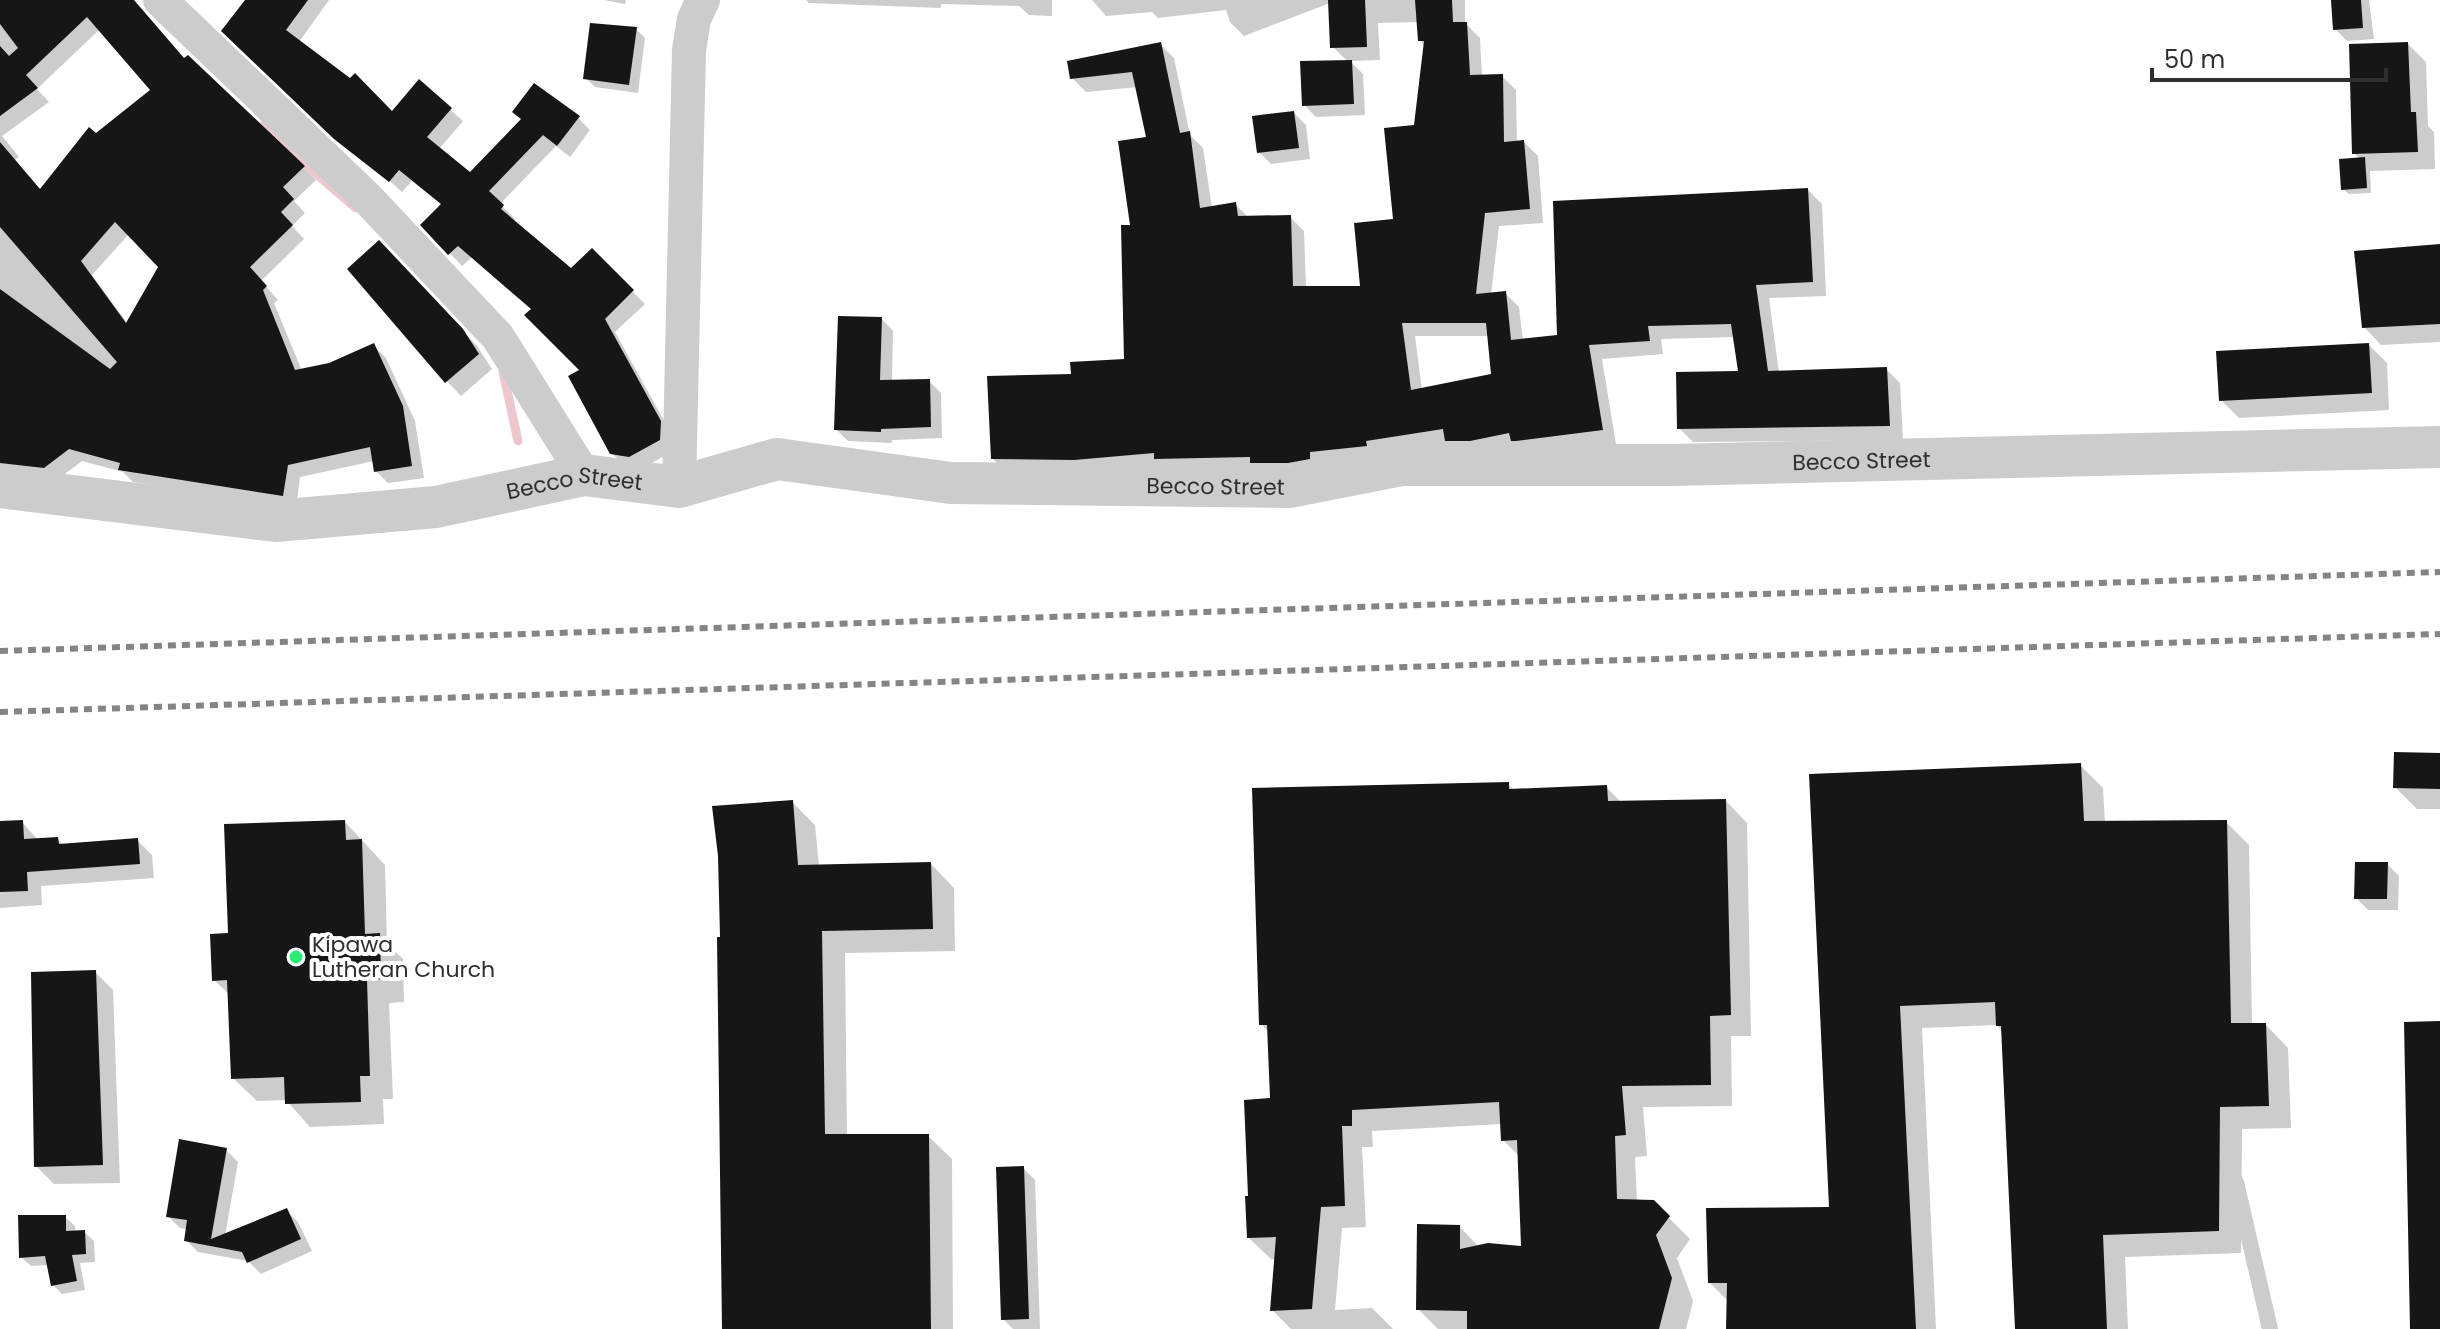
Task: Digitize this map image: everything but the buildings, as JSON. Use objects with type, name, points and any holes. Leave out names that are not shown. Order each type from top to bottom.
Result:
[{"type":"street","points":[[160,0],[366,197],[498,337],[584,475]]},
{"type":"street","points":[[679,487],[689,50],[694,19],[703,0]]},
{"type":"street","name":"Becco Street","points":[[0,487],[275,521],[436,507],[584,475],[679,487],[777,459],[951,483],[1290,487],[1402,465],[1673,465],[2440,447]]},
{"type":"lane","points":[[2236,1182],[2270,1329]]},
{"type":"waterway","points":[[265,122],[291,152],[356,208]]},
{"type":"waterway","points":[[503,372],[518,441]]},
{"type":"railway","points":[[0,651],[2440,572]]},
{"type":"railway","points":[[0,712],[2440,634]]},
{"type":"place","name":"Kipawa Lutheran Church","points":[[296,957]]}]
